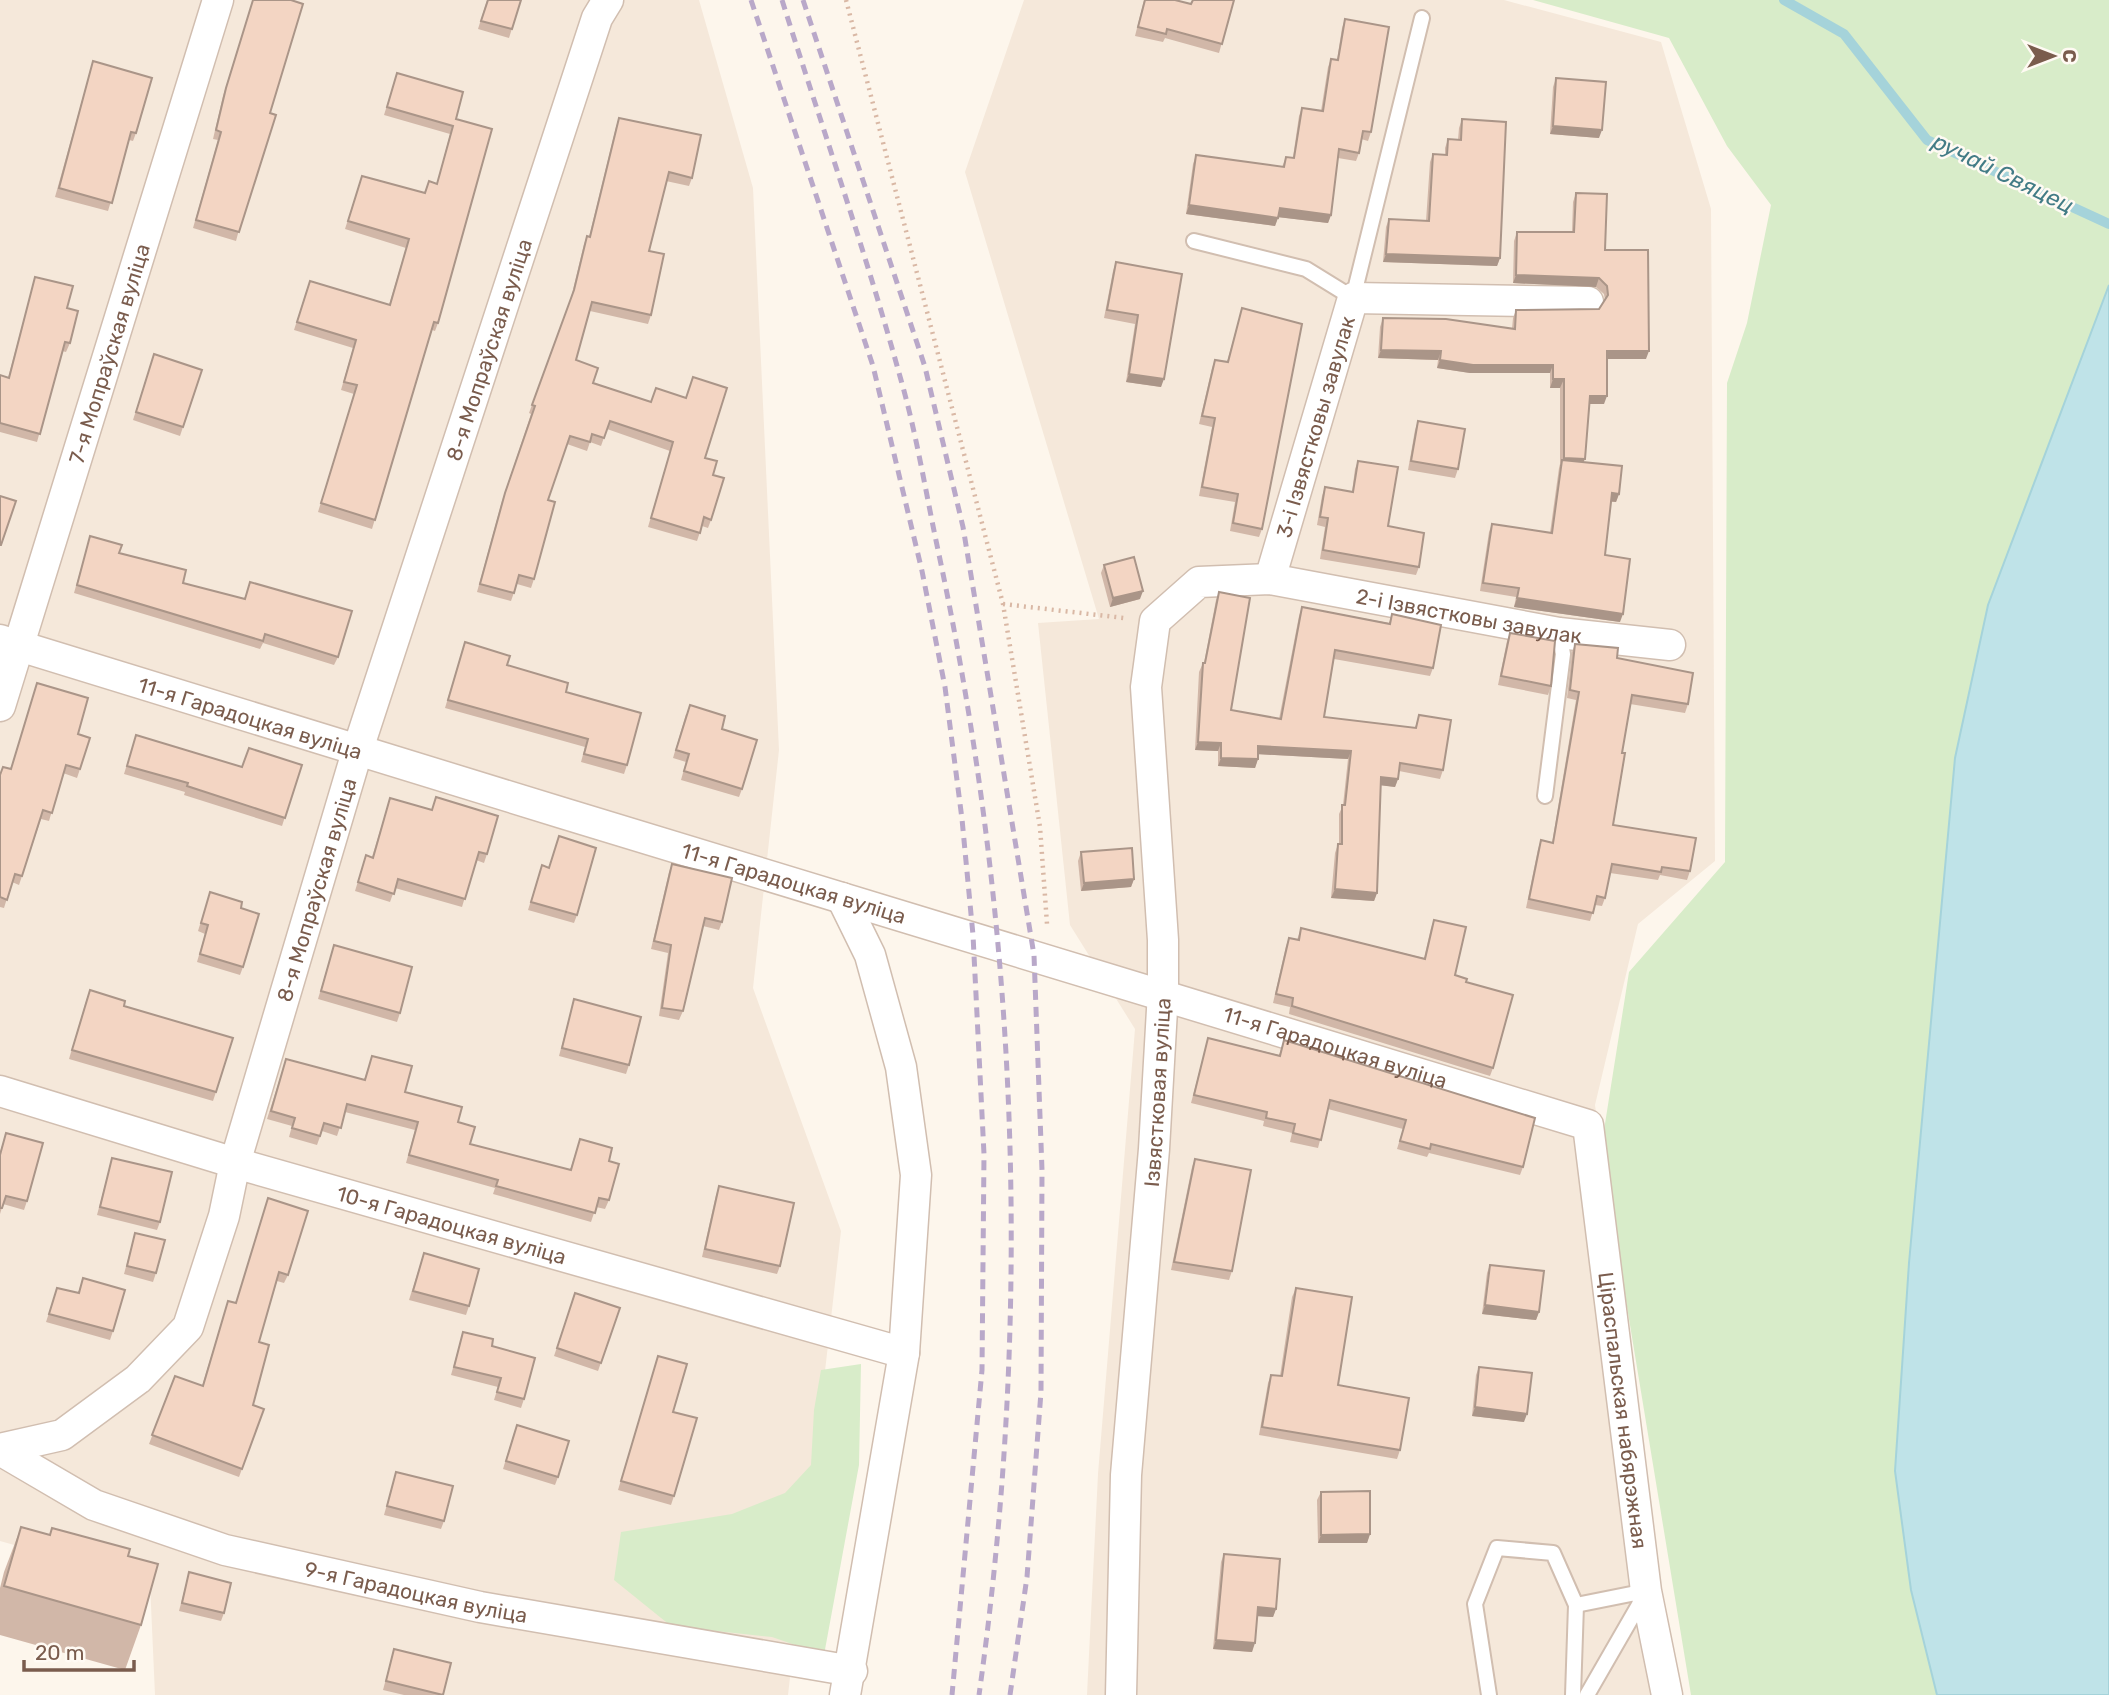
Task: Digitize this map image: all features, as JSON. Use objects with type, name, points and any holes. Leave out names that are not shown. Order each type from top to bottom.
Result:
[{"type":"street","name":"7-я Мопраўская вуліца","points":[[0,706],[9,643],[218,0]]},
{"type":"street","name":"8-я Мопраўская вуліца","points":[[0,1450],[62,1435],[138,1379],[188,1326],[224,1216],[235,1163],[357,752],[597,18],[608,0]]},
{"type":"street","name":"3-і Ізвястковы завулак","points":[[1270,579],[1353,298],[1588,302]]},
{"type":"street","points":[[1156,621],[1199,582],[1270,579]]},
{"type":"street","name":"2-і Ізвястковы завулак","points":[[1270,579],[1559,633],[1670,645]]},
{"type":"street","name":"Ізвястковая вуліца","points":[[1121,1695],[1126,1475],[1154,1149],[1163,992],[1163,940],[1146,687],[1156,621]]},
{"type":"street","name":"11-я Гарадоцкая вуліца","points":[[9,643],[357,752],[842,898],[1000,942],[1050,960],[1163,992],[1588,1125]]},
{"type":"street","points":[[842,898],[870,955],[903,1081],[916,1175],[904,1353],[848,1683]]},
{"type":"street","name":"10-я Гарадоцкая вуліца","points":[[0,1091],[235,1163],[904,1353]]},
{"type":"street","name":"Ціраспальская набярэжная","points":[[1588,1125],[1646,1591],[1667,1695]]},
{"type":"street","name":"9-я Гарадоцкая вуліца","points":[[0,1450],[94,1504],[225,1550],[480,1607],[848,1683]]},
{"type":"lane","points":[[1194,241],[1307,269],[1353,298],[1422,18]]},
{"type":"lane","points":[[1545,796],[1563,654],[1559,633]]},
{"type":"lane","points":[[1489,1695],[1475,1604],[1497,1548],[1553,1553],[1576,1605],[1573,1695]]},
{"type":"lane","points":[[1576,1605],[1646,1591]]},
{"type":"lane","points":[[1587,1695],[1646,1591]]},
{"type":"path","points":[[846,0],[1003,604],[1040,827],[1050,960]]},
{"type":"path","points":[[1003,604],[1156,621]]},
{"type":"shaded area","points":[[0,0],[699,0],[753,188],[779,750],[753,988],[841,1231],[788,1695],[155,1695],[150,1583],[0,1541]]},
{"type":"shaded area","points":[[1024,0],[1504,0],[1661,42],[1711,209],[1715,861],[1638,924],[1595,1105],[1665,1614],[1683,1695],[1087,1695],[1098,1474],[1135,1029],[1070,925],[1038,623],[1099,619],[965,172]]},
{"type":"green space","points":[[1533,0],[2109,0],[2109,285],[2039,471],[1923,1112],[1909,1263],[1911,1590],[1937,1695],[1691,1695],[1601,1149],[1629,972],[1725,862],[1727,383],[1747,323],[1771,205],[1727,146],[1669,38]]},
{"type":"green space","points":[[861,1364],[859,1465],[824,1655],[772,1637],[671,1626],[614,1580],[621,1532],[732,1514],[785,1493],[811,1465],[814,1410],[821,1370]]},
{"type":"water","points":[[2109,285],[2109,1695],[1937,1695],[1911,1590],[1895,1471],[1909,1263],[1955,758],[1988,605]]},
{"type":"building","points":[[253,0],[291,0],[303,4],[270,113],[276,115],[239,232],[196,220],[221,132],[216,130],[226,88]]},
{"type":"building","points":[[488,0],[521,0],[512,29],[481,21]]},
{"type":"building","points":[[1145,0],[1175,0],[1191,4],[1193,0],[1234,0],[1222,44],[1167,29],[1166,34],[1138,27]]},
{"type":"building","points":[[1345,19],[1389,27],[1371,132],[1363,131],[1359,153],[1339,149],[1331,215],[1280,208],[1278,218],[1189,205],[1196,155],[1284,167],[1286,157],[1294,158],[1302,108],[1323,111],[1331,59],[1338,60]]},
{"type":"building","points":[[93,61],[152,78],[136,133],[131,132],[112,203],[59,188]]},
{"type":"building","points":[[397,73],[463,92],[456,119],[492,129],[438,323],[434,322],[375,520],[321,503],[357,385],[344,382],[356,340],[297,322],[310,281],[390,305],[409,239],[348,221],[362,176],[425,193],[429,181],[437,184],[453,126],[387,107]]},
{"type":"building","points":[[1556,78],[1606,82],[1602,130],[1553,126]]},
{"type":"building","points":[[619,118],[701,135],[692,178],[669,172],[649,251],[664,254],[651,315],[592,302],[576,360],[598,368],[593,383],[651,402],[656,388],[686,398],[693,377],[727,388],[705,458],[717,461],[713,475],[724,478],[711,520],[704,517],[700,533],[651,518],[673,442],[610,421],[604,438],[592,434],[590,442],[570,436],[548,500],[555,502],[534,579],[519,575],[514,593],[480,584],[505,493],[535,406],[532,405],[574,290],[587,236],[590,237]]},
{"type":"building","points":[[1462,119],[1506,122],[1500,258],[1386,254],[1389,219],[1429,221],[1433,154],[1447,155],[1448,139],[1461,140]]},
{"type":"building","points":[[1576,193],[1607,194],[1605,250],[1648,250],[1649,351],[1607,351],[1607,396],[1590,396],[1585,459],[1564,458],[1564,379],[1553,379],[1553,365],[1473,365],[1440,360],[1441,351],[1381,350],[1383,318],[1446,319],[1515,329],[1516,310],[1599,309],[1608,295],[1607,286],[1599,278],[1516,275],[1517,232],[1574,232]]},
{"type":"building","points":[[1116,262],[1182,274],[1164,379],[1129,374],[1138,315],[1107,310]]},
{"type":"building","points":[[35,277],[73,286],[67,308],[78,311],[70,343],[65,342],[40,434],[0,423],[0,375],[9,378]]},
{"type":"building","points":[[1242,308],[1302,324],[1262,529],[1233,523],[1238,494],[1202,487],[1215,418],[1202,416],[1215,360],[1228,362]]},
{"type":"building","points":[[154,354],[202,370],[183,427],[136,412]]},
{"type":"building","points":[[1418,421],[1465,429],[1458,469],[1411,461]]},
{"type":"building","points":[[1562,460],[1622,466],[1619,494],[1612,493],[1605,555],[1630,559],[1623,614],[1517,598],[1519,588],[1483,583],[1492,524],[1552,533]]},
{"type":"building","points":[[1358,461],[1398,467],[1388,526],[1424,533],[1419,567],[1323,550],[1328,518],[1320,517],[1325,487],[1353,492]]},
{"type":"building","points":[[0,496],[16,501],[1,545],[0,545]]},
{"type":"building","points":[[90,536],[122,545],[119,553],[186,570],[183,583],[245,599],[250,582],[352,611],[338,657],[265,634],[263,641],[77,585]]},
{"type":"building","points":[[1134,557],[1143,591],[1113,598],[1104,565]]},
{"type":"building","points":[[1219,592],[1250,598],[1231,710],[1281,719],[1302,607],[1390,624],[1392,614],[1441,625],[1433,668],[1335,650],[1324,717],[1416,728],[1419,715],[1451,720],[1443,770],[1400,763],[1398,779],[1381,777],[1377,893],[1335,889],[1338,844],[1342,844],[1342,805],[1345,805],[1351,751],[1258,746],[1258,759],[1221,758],[1221,743],[1198,742],[1203,663]]},
{"type":"building","points":[[1510,633],[1555,641],[1551,686],[1501,676]]},
{"type":"building","points":[[465,642],[510,656],[507,665],[568,683],[566,692],[641,713],[627,765],[584,754],[588,739],[448,700]]},
{"type":"building","points":[[1575,644],[1618,648],[1617,658],[1693,673],[1688,704],[1632,695],[1613,825],[1696,838],[1690,871],[1662,867],[1661,872],[1612,864],[1605,898],[1597,896],[1593,913],[1529,899],[1541,840],[1553,843],[1579,692],[1570,690]]},
{"type":"building","points":[[37,683],[88,698],[78,734],[90,738],[80,769],[66,765],[52,813],[43,810],[22,876],[15,874],[7,900],[0,897],[0,775],[3,767],[11,769]]},
{"type":"building","points":[[690,705],[725,716],[722,729],[757,740],[742,789],[684,771],[689,754],[676,750]]},
{"type":"building","points":[[136,735],[242,767],[249,748],[302,765],[285,818],[187,786],[188,783],[127,766]]},
{"type":"building","points":[[436,797],[498,816],[487,854],[479,852],[465,899],[398,879],[394,894],[358,882],[366,855],[373,858],[390,798],[432,810]]},
{"type":"building","points":[[559,836],[596,848],[577,915],[531,902],[542,865],[549,868]]},
{"type":"building","points":[[1132,848],[1134,879],[1084,883],[1081,852]]},
{"type":"building","points":[[672,864],[732,878],[722,922],[705,918],[683,1011],[662,1008],[671,945],[654,941]]},
{"type":"building","points":[[210,892],[242,902],[241,908],[259,914],[243,967],[200,954],[208,925],[201,923]]},
{"type":"building","points":[[1434,920],[1466,927],[1455,975],[1467,979],[1466,982],[1513,995],[1493,1068],[1292,1006],[1293,998],[1276,994],[1289,938],[1299,940],[1301,928],[1425,959]]},
{"type":"building","points":[[334,945],[412,967],[400,1013],[321,991]]},
{"type":"building","points":[[90,990],[125,1001],[124,1006],[233,1038],[216,1092],[72,1050]]},
{"type":"building","points":[[574,999],[641,1017],[629,1065],[562,1048]]},
{"type":"building","points":[[1208,1038],[1280,1056],[1284,1040],[1535,1118],[1523,1167],[1431,1144],[1430,1149],[1400,1141],[1406,1120],[1330,1100],[1321,1140],[1293,1133],[1295,1124],[1266,1118],[1267,1112],[1194,1095]]},
{"type":"building","points":[[372,1056],[412,1066],[405,1092],[462,1107],[458,1122],[475,1127],[470,1144],[571,1170],[580,1139],[612,1148],[609,1161],[619,1164],[609,1200],[599,1198],[595,1213],[496,1186],[498,1180],[409,1155],[418,1122],[347,1104],[341,1128],[324,1123],[320,1136],[292,1128],[295,1118],[271,1111],[286,1059],[365,1080]]},
{"type":"building","points":[[6,1133],[43,1143],[27,1201],[6,1196],[0,1208],[0,1155]]},
{"type":"building","points":[[112,1158],[172,1172],[160,1222],[100,1207]]},
{"type":"building","points":[[1195,1159],[1251,1170],[1232,1271],[1174,1262]]},
{"type":"building","points":[[719,1186],[794,1203],[780,1266],[705,1249]]},
{"type":"building","points":[[268,1198],[308,1211],[288,1275],[279,1272],[259,1342],[269,1345],[253,1405],[264,1409],[242,1469],[152,1435],[175,1376],[203,1386],[228,1301],[236,1303]]},
{"type":"building","points":[[135,1233],[165,1240],[156,1273],[127,1266]]},
{"type":"building","points":[[424,1253],[479,1269],[469,1306],[413,1291]]},
{"type":"building","points":[[1490,1265],[1544,1271],[1539,1312],[1485,1305]]},
{"type":"building","points":[[83,1278],[125,1290],[113,1331],[49,1314],[57,1288],[79,1293]]},
{"type":"building","points":[[1296,1288],[1352,1297],[1338,1385],[1409,1398],[1400,1450],[1262,1427],[1271,1375],[1282,1376]]},
{"type":"building","points":[[575,1293],[620,1308],[601,1363],[557,1348]]},
{"type":"building","points":[[463,1332],[493,1339],[492,1346],[535,1358],[524,1399],[497,1392],[501,1378],[454,1367]]},
{"type":"building","points":[[658,1356],[687,1364],[673,1412],[697,1418],[674,1496],[621,1481]]},
{"type":"building","points":[[1479,1367],[1532,1373],[1527,1414],[1475,1407]]},
{"type":"building","points":[[517,1425],[569,1441],[558,1477],[506,1461]]},
{"type":"building","points":[[396,1472],[453,1486],[444,1521],[387,1506]]},
{"type":"building","points":[[1370,1491],[1370,1534],[1321,1535],[1321,1492]]},
{"type":"building","points":[[21,1527],[50,1535],[52,1528],[130,1549],[128,1556],[158,1564],[141,1625],[4,1586]]},
{"type":"building","points":[[1224,1554],[1280,1559],[1276,1609],[1258,1607],[1255,1643],[1216,1640]]},
{"type":"building","points":[[189,1572],[231,1583],[224,1613],[182,1603]]},
{"type":"building","points":[[394,1649],[451,1663],[443,1695],[386,1681]]},
{"type":"waterway","name":"ручай Свяцец","points":[[1784,0],[1844,34],[1927,140],[2109,224]]},
{"type":"railway","points":[[751,0],[873,366],[922,571],[945,687],[962,819],[973,935],[984,1154],[982,1370],[952,1695]]},
{"type":"railway","points":[[782,0],[859,237],[907,401],[965,692],[986,835],[1001,978],[1009,1121],[1011,1264],[1007,1407],[996,1551],[979,1695]]},
{"type":"railway","points":[[803,0],[925,367],[963,527],[1034,955],[1042,1170],[1041,1392],[1027,1577],[1010,1695]]}]
